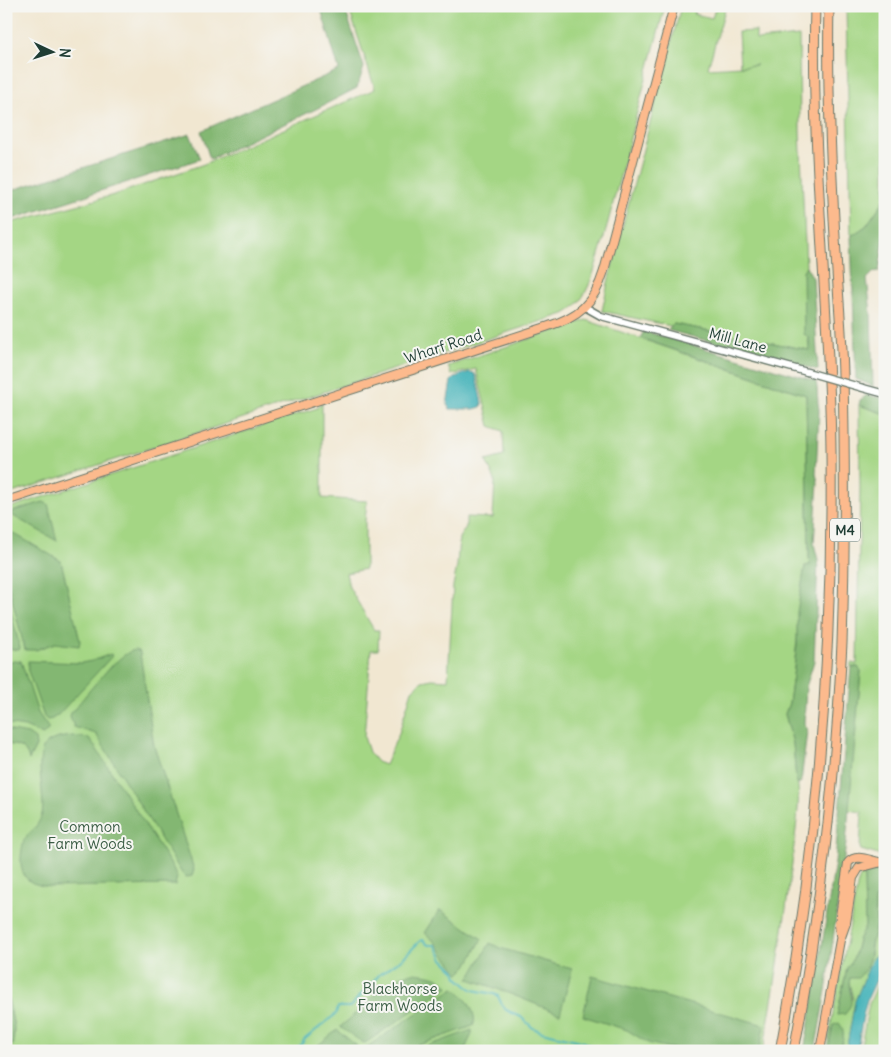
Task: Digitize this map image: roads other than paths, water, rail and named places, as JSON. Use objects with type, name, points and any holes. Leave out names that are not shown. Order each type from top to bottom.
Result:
[{"type":"highway","name":"M4","points":[[780,1051],[811,850],[828,643],[831,447],[817,141],[815,6]]},
{"type":"highway","name":"M4","points":[[794,1051],[824,854],[835,746],[842,644],[845,537],[844,430],[841,322],[830,140],[829,6]]},
{"type":"main road","name":"Wharf Road","points":[[6,502],[554,325],[575,316],[586,307],[599,285],[606,266],[674,6]]},
{"type":"main road","points":[[840,940],[839,923],[848,863],[856,858],[881,863]]},
{"type":"main road","points":[[820,1051],[840,940],[846,923],[855,874],[862,867],[881,863]]},
{"type":"street","name":"Mill Lane","points":[[586,307],[601,316],[885,394]]},
{"type":"water","points":[[469,372],[474,373],[476,376],[482,403],[481,407],[474,409],[450,409],[447,405],[451,381],[455,377]]},
{"type":"water","points":[[885,927],[883,955],[885,961],[867,1000],[857,1051],[846,1051],[855,1001],[873,957],[880,954]]},
{"type":"waterway","points":[[293,1051],[336,1014],[338,1007],[350,1007],[380,974],[403,958],[423,940],[428,945],[435,945],[443,959],[455,971],[457,977],[467,986],[473,990],[498,996],[506,1010],[521,1017],[533,1028],[542,1032],[581,1041],[598,1049],[614,1048],[621,1051]]},
{"type":"waterway","points":[[879,1051],[883,1047]]},
{"type":"park label","name":"Common Farm Woods","points":[[90,834]]},
{"type":"park label","name":"Blackhorse Farm Woods","points":[[400,996]]}]
